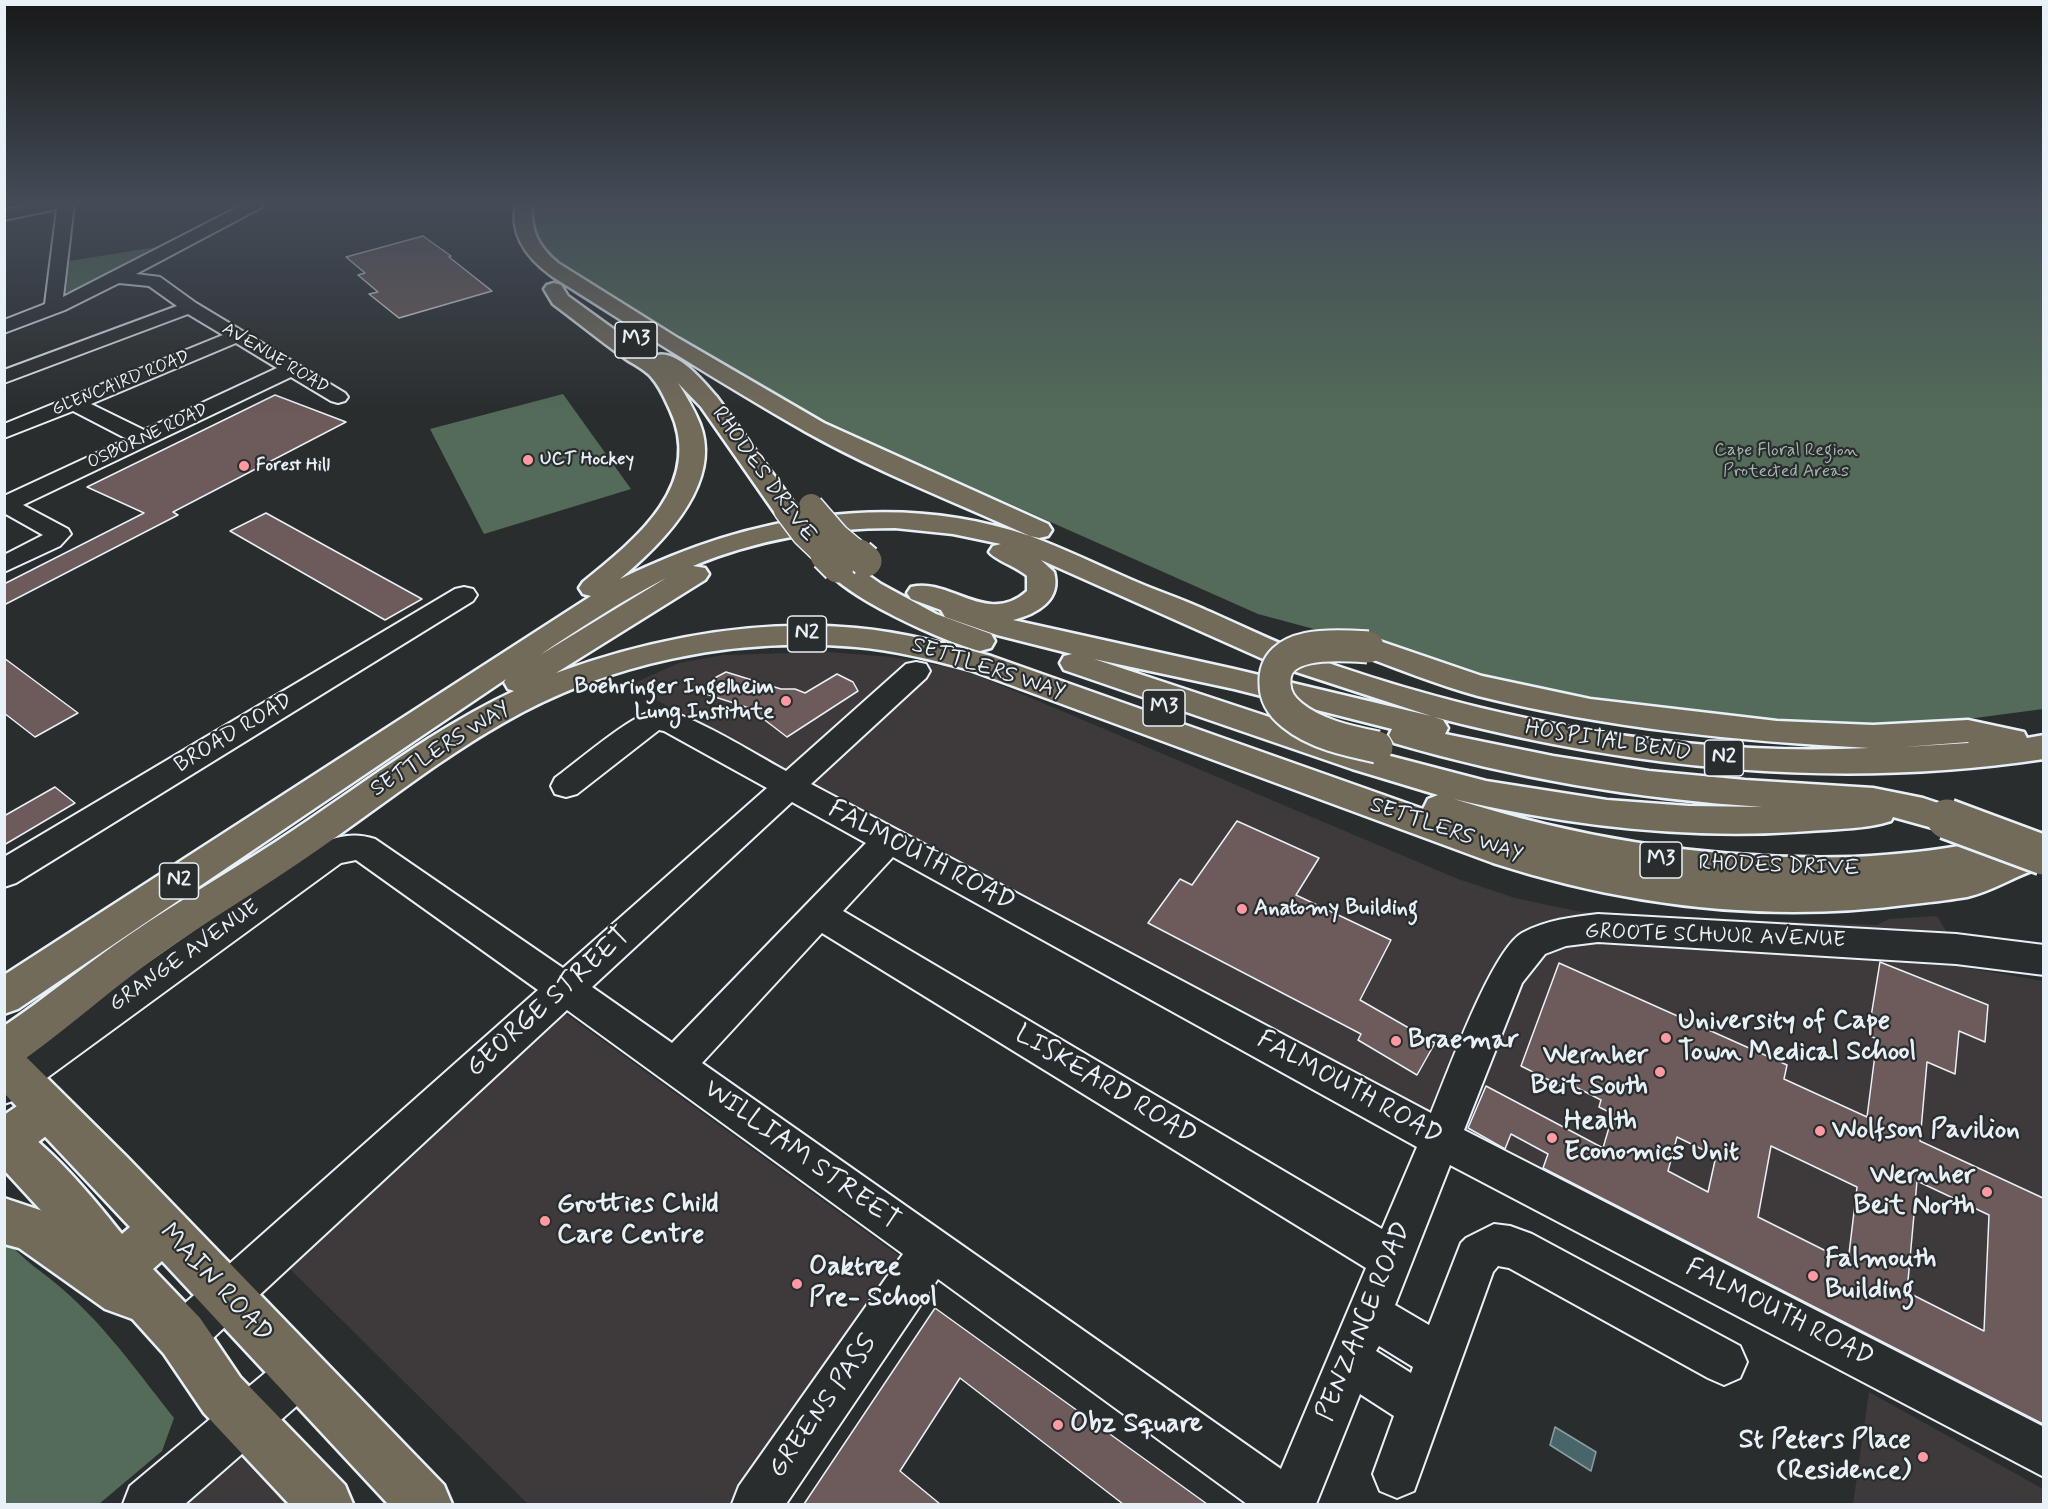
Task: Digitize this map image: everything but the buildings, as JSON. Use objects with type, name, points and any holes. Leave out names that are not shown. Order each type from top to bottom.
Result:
[{"type":"main road","name":"RHODES DRIVE","points":[[563,274],[796,417],[850,446],[1144,578],[1192,615]]},
{"type":"main road","name":"RHODES DRIVE","points":[[481,681],[526,638],[590,590],[643,544],[680,498],[693,465],[694,447],[686,414],[660,374],[560,300],[544,283],[644,345],[695,386],[799,508],[804,534],[838,567],[905,597],[926,621],[1433,805],[1505,828],[1590,848],[1705,866],[1782,872],[1884,870]]},
{"type":"main road","points":[[671,342],[726,390],[799,508],[866,561],[905,597],[1365,762],[1470,790],[1564,808],[1650,817],[1771,820],[1879,812]]},
{"type":"main road","name":"SETTLERS WAY","points":[[4,997],[606,598],[668,565],[710,549],[750,537],[810,524],[840,521],[913,521],[985,532],[1048,552],[1192,615]]},
{"type":"main road","points":[[182,919],[288,836],[457,721],[668,589],[726,561],[802,540],[855,534],[908,534],[960,541],[1012,555],[1034,566],[1040,572],[1043,581],[1040,594],[1035,600],[1022,608],[1000,613],[976,612],[905,597]]},
{"type":"main road","points":[[905,597],[941,606],[984,622],[1072,645],[1168,664],[1514,747],[1594,762],[1690,775],[1796,782],[1915,781],[1987,775],[2036,748]]},
{"type":"main road","name":"HOSPITAL BEND","points":[[1192,615],[1268,650],[1360,684],[1488,722],[1581,741],[1711,757],[1814,762],[1885,761],[2036,748]]},
{"type":"main road","name":"SETTLERS WAY","points":[[8,1069],[118,963],[299,844],[444,744],[524,699],[573,678],[651,653],[727,639],[786,634],[833,634],[882,639],[956,655],[1472,842],[1544,864],[1613,880],[1680,891],[1754,897],[1852,896],[1968,882],[2034,856]]},
{"type":"main road","points":[[1945,818],[1607,794],[1377,747],[1321,732],[1291,715],[1276,696],[1274,676],[1286,658],[1307,648],[1338,645],[1368,647],[1478,685],[1590,710],[1777,732],[1873,736],[1968,731],[2036,748]]},
{"type":"main road","points":[[1168,664],[1416,738],[1562,771],[1656,785],[1858,799],[1917,807],[2034,856]]},
{"type":"main road","name":"M3","points":[[1884,870],[1976,856],[2043,837]]},
{"type":"main road","points":[[1884,870],[1949,862],[2034,856]]},
{"type":"main road","name":"MAIN ROAD","points":[[8,1069],[425,1504]]},
{"type":"main road","points":[[48,1109],[5,1141],[23,1157],[86,1226],[133,1284],[182,1336],[222,1395],[326,1504]]},
{"type":"main road","points":[[4,1221],[30,1228],[122,1292],[133,1284],[164,1230]]},
{"type":"street","points":[[57,299],[59,274]]},
{"type":"street","points":[[4,327],[63,296],[80,297],[122,274]]},
{"type":"street","name":"AVENUE ROAD","points":[[117,277],[154,281],[237,336],[338,397]]},
{"type":"street","points":[[4,377],[190,306]]},
{"type":"street","name":"GLENCAIRD ROAD","points":[[4,432],[237,336]]},
{"type":"street","name":"OSBORNE ROAD","points":[[5,504],[291,369]]},
{"type":"street","points":[[74,403],[144,439]]},
{"type":"street","points":[[4,565],[51,541],[59,534],[5,504]]},
{"type":"street","name":"BROAD ROAD","points":[[4,874],[464,595]]},
{"type":"street","name":"GEORGE STREET","points":[[182,1336],[916,671]]},
{"type":"street","name":"FALMOUTH ROAD","points":[[566,786],[642,727],[657,720],[671,722],[1441,1139],[2043,1453]]},
{"type":"street","points":[[675,1066],[890,839]]},
{"type":"street","name":"GRANGE AVENUE","points":[[8,1069],[329,854],[341,848],[354,846],[370,852]]},
{"type":"street","name":"WILLIAM STREET","points":[[370,852],[675,1066],[1289,1504]]},
{"type":"street","name":"LISKEARD ROAD","points":[[819,914],[1391,1258]]},
{"type":"street","name":"GROOTE SCHUUR AVENUE","points":[[1441,1139],[1508,974],[1533,944],[1563,932],[1598,928],[1784,938],[1956,949],[2043,960]]},
{"type":"street","name":"PENZANCE ROAD","points":[[1289,1504],[1441,1139]]},
{"type":"street","points":[[1397,1474],[1476,1258],[1485,1247],[1500,1244],[1517,1248],[1724,1362]]},
{"type":"street","name":"GREENS PASS","points":[[757,1504],[932,1250]]},
{"type":"street","points":[[1368,1314],[1440,1357]]},
{"type":"street","points":[[1349,1360],[1422,1407]]},
{"type":"street","points":[[148,1504],[299,1374]]},
{"type":"shaded area","name":"University of Cape Town Medical School","points":[[828,652],[891,657],[965,670],[1458,879],[1515,898],[1581,912],[1771,921],[1877,925],[1889,919],[1937,916],[1968,968],[2043,981],[2043,1436],[1465,1128],[1471,1112],[1438,1095],[1430,1112],[806,785],[630,685],[679,663],[723,655]]},
{"type":"shaded area","name":"Grotties Child Care Centre","points":[[562,1011],[909,1263],[733,1504],[528,1504],[287,1266]]},
{"type":"shaded area","name":"St Peters Place (Residence)","points":[[1869,1392],[2043,1489],[2043,1504],[1853,1504]]},
{"type":"shaded area","points":[[246,1419],[326,1504],[148,1504]]},
{"type":"green space","points":[[68,274],[112,274],[83,291],[66,292]]},
{"type":"green space","name":"Cape Floral Region Protected Areas","points":[[579,274],[2043,274],[2043,709],[1975,718],[1864,727],[1702,713],[1560,695],[1258,614],[807,414]]},
{"type":"green space","points":[[563,394],[631,489],[484,534],[430,429]]},
{"type":"green space","points":[[4,1241],[78,1303],[128,1359],[174,1418],[162,1451],[99,1504],[5,1504]]},
{"type":"water","points":[[1555,1427],[1596,1452],[1591,1471],[1550,1445]]},
{"type":"place","name":"UCT Hockey","points":[[528,460]]},
{"type":"place","name":"Forest Hill","points":[[244,466]]},
{"type":"place","name":"Boehringer Ingelheim Lung Institute","points":[[786,701]]},
{"type":"place","name":"Anatomy Building","points":[[1242,909]]},
{"type":"place","name":"University of Cape Town Medical School","points":[[1666,1038]]},
{"type":"place","name":"Braemar","points":[[1396,1041]]},
{"type":"place","name":"Wernher Beit South","points":[[1660,1072]]},
{"type":"place","name":"Wolfson Pavilion","points":[[1820,1131]]},
{"type":"place","name":"Health Economics Unit","points":[[1552,1138]]},
{"type":"place","name":"Wernher Beit North","points":[[1987,1192]]},
{"type":"place","name":"Grotties Child Care Centre","points":[[545,1221]]},
{"type":"place","name":"Falmouth Building","points":[[1813,1276]]},
{"type":"place","name":"Oaktree Pre- School","points":[[797,1284]]},
{"type":"place","name":"Obz Square","points":[[1058,1425]]},
{"type":"place","name":"St Peters Place (Residence)","points":[[1923,1457]]}]
